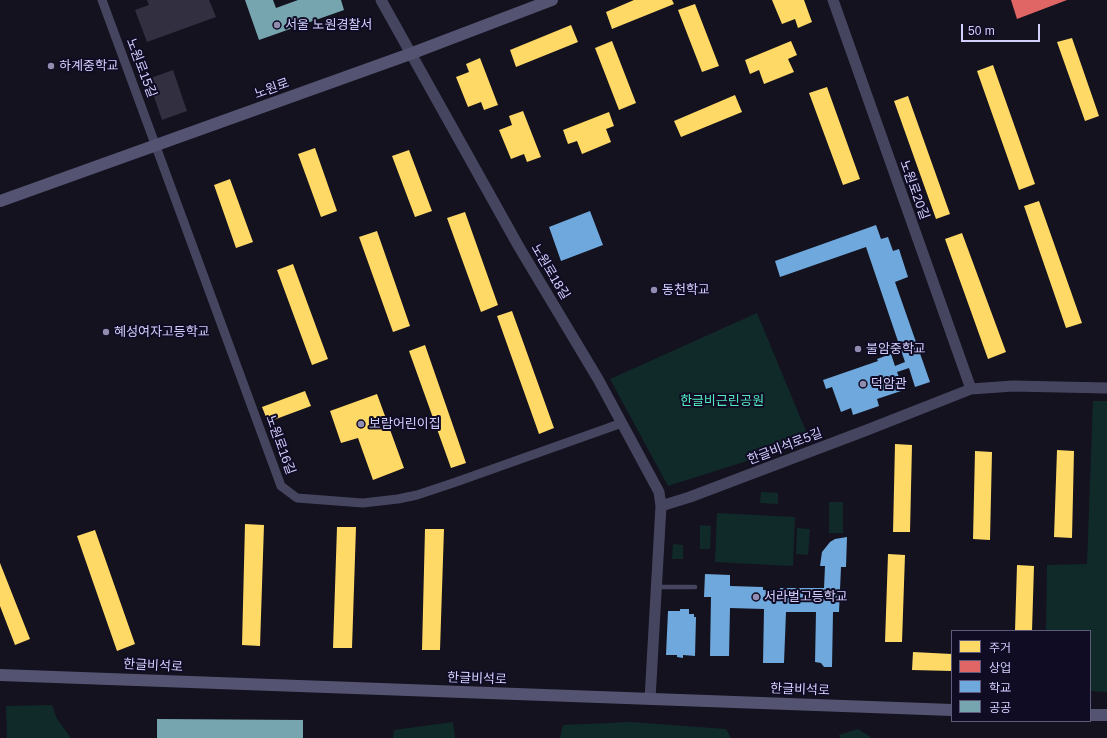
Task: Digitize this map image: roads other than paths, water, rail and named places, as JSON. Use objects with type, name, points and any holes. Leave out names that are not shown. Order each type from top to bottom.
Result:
[{"type":"main road","name":"노원로","points":[[0,201],[410,54],[552,0]]},
{"type":"main road","name":"한글비석로","points":[[0,675],[951,710]]},
{"type":"main road","points":[[1091,715],[1107,716]]},
{"type":"street","name":"노원로15길","points":[[102,0],[156,145]]},
{"type":"street","name":"노원로18길","points":[[381,0],[519,247],[598,379],[652,476],[659,492],[661,506]]},
{"type":"street","name":"노원로20길","points":[[833,0],[971,389]]},
{"type":"street","name":"노원로16길","points":[[156,145],[281,486],[297,498],[363,503],[417,495],[622,423]]},
{"type":"street","name":"한글비석로5길","points":[[661,506],[690,497],[971,389],[1012,386],[1107,388]]},
{"type":"street","points":[[650,699],[661,506]]},
{"type":"lane","points":[[656,587],[695,587]]},
{"type":"place","name":"서울 노원경찰서","points":[[277,25]]},
{"type":"place","name":"하계중학교","points":[[51,66]]},
{"type":"place","name":"동천학교","points":[[654,290]]},
{"type":"place","name":"혜성여자고등학교","points":[[106,332]]},
{"type":"place","name":"불암중학교","points":[[858,349]]},
{"type":"place","name":"덕암관","points":[[863,384]]},
{"type":"place","name":"보람어린이집","points":[[361,424]]},
{"type":"place","name":"서라벌고등학교","points":[[756,597]]},
{"type":"park label","name":"한글비근린공원","points":[[722,401]]}]
